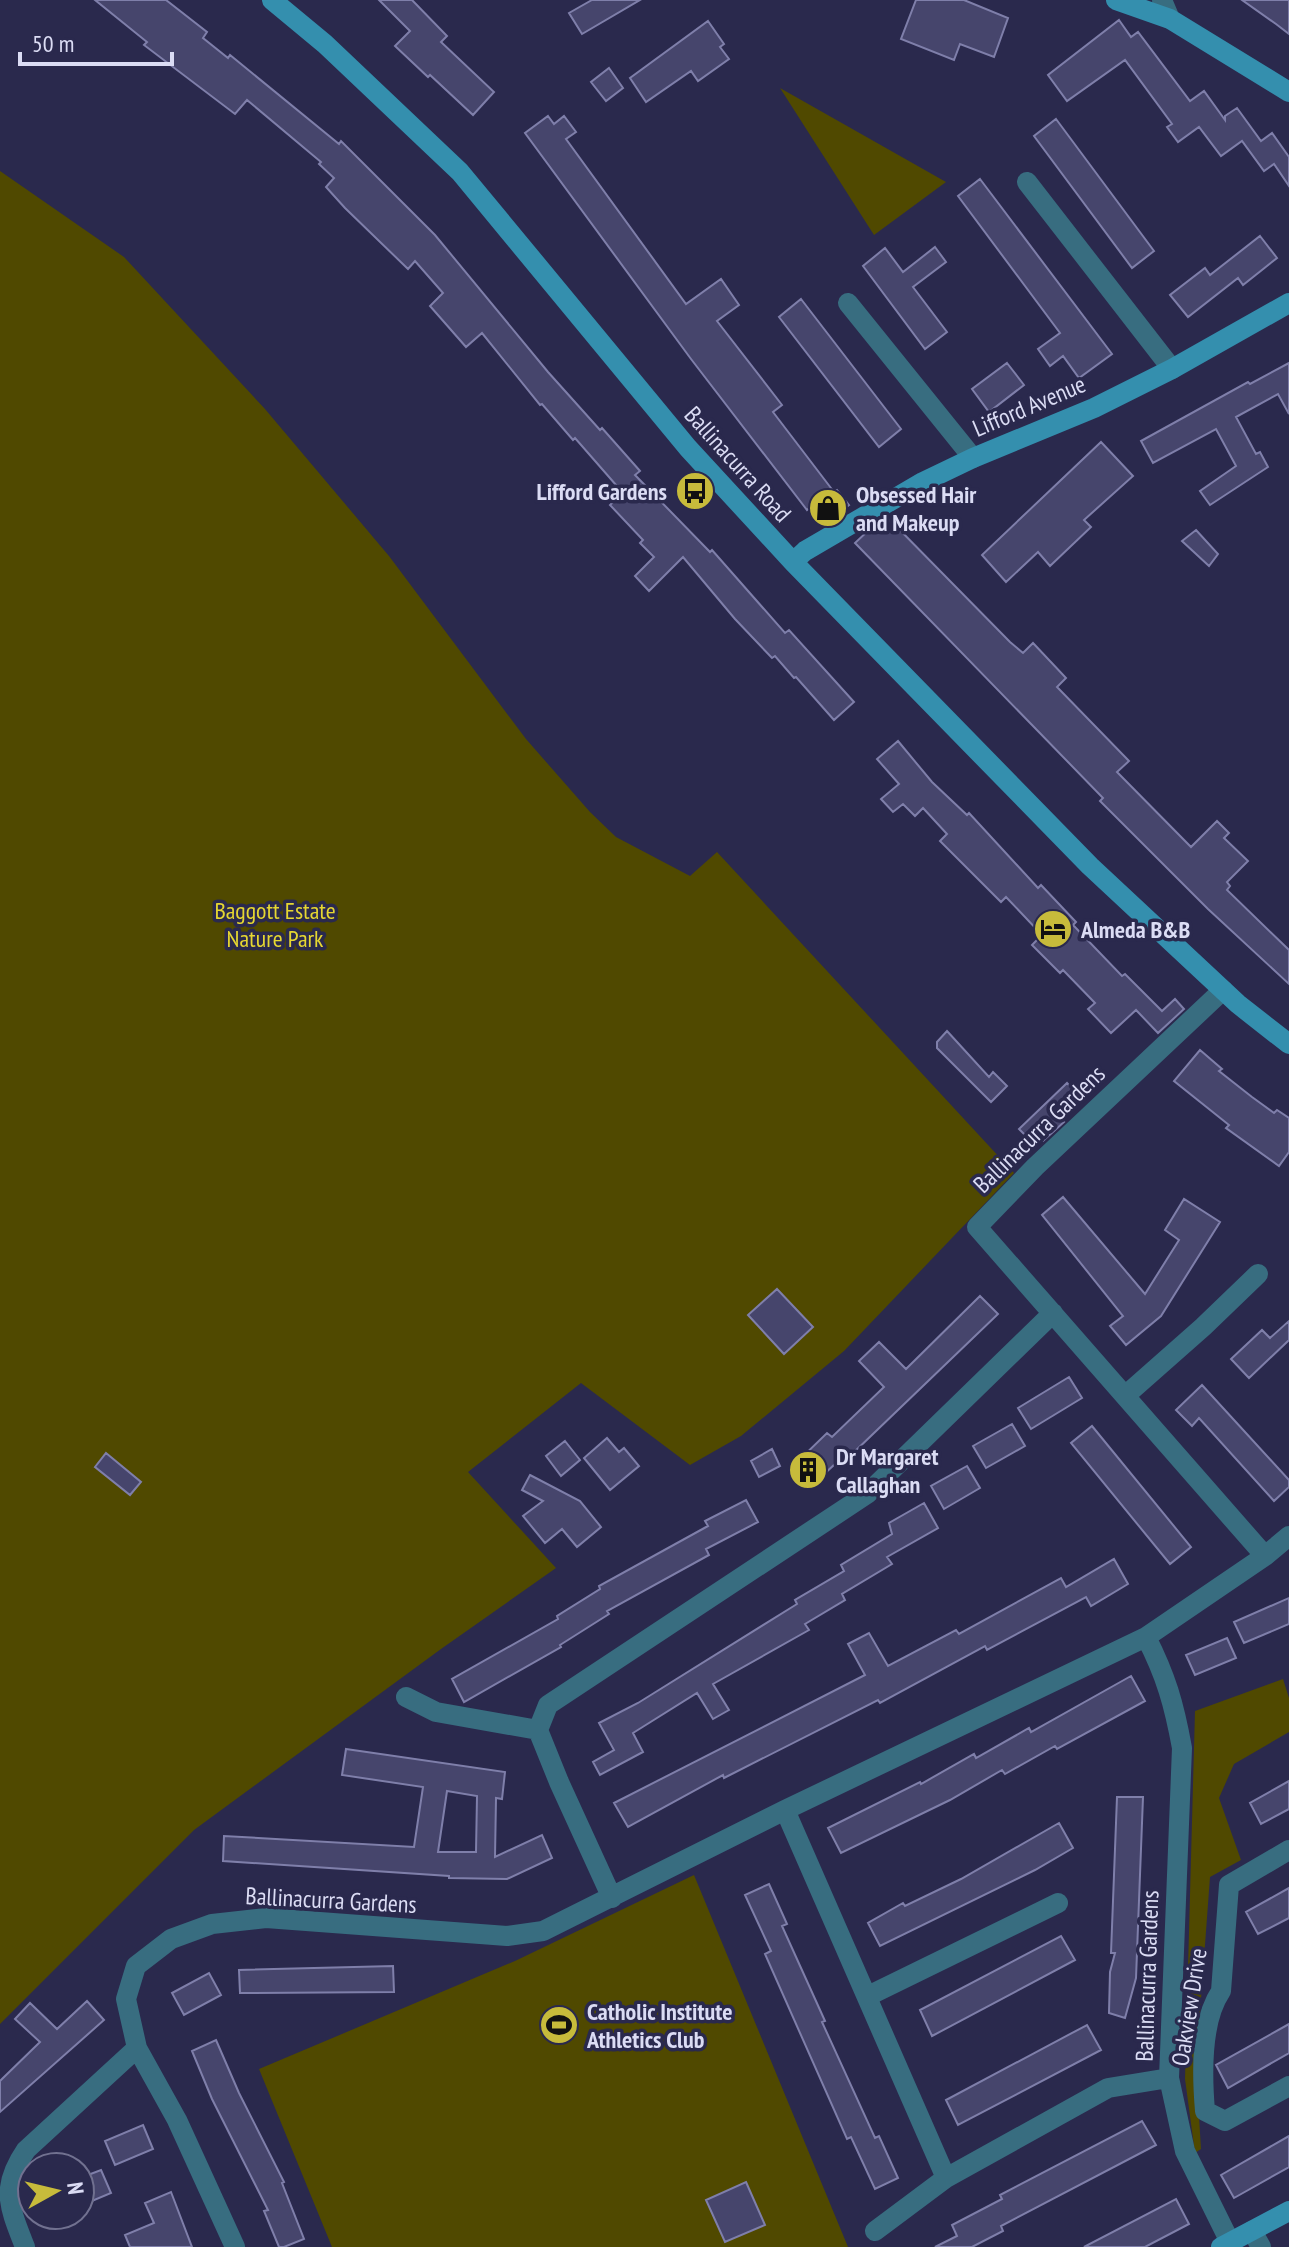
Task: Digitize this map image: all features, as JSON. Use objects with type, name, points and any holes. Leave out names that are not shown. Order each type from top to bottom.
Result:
[{"type":"main road","name":"Ballinacurra Road","points":[[272,0],[325,44],[460,172],[688,448],[793,562],[1090,866],[1223,990],[1289,1044]]},
{"type":"main road","points":[[1116,0],[1166,10],[1289,92]]},
{"type":"main road","name":"Lifford Avenue","points":[[793,562],[805,551],[923,482],[1088,411],[1172,369],[1289,303]]},
{"type":"main road","points":[[1226,2244],[1257,2239],[1289,2211]]},
{"type":"street","points":[[1027,182],[1172,369]]},
{"type":"street","points":[[848,303],[973,458]]},
{"type":"street","name":"Ballinacurra Gardens","points":[[1223,990],[1035,1167],[977,1227],[1265,1556]]},
{"type":"street","points":[[1126,1395],[1258,1274]]},
{"type":"street","points":[[612,1898],[538,1730],[548,1705],[867,1494],[1053,1313]]},
{"type":"street","name":"Ballinacurra Gardens","points":[[235,2247],[177,2120],[137,2048],[126,1999],[136,1966],[171,1939],[212,1924],[266,1918],[507,1936],[543,1931],[785,1810],[1146,1637],[1265,1556],[1289,1536]]},
{"type":"street","name":"Ballinacurra Gardens","points":[[875,2231],[946,2178],[1108,2088],[1169,2078],[1182,1748],[1165,1675],[1146,1637]]},
{"type":"street","points":[[406,1697],[436,1712],[538,1730]]},
{"type":"street","points":[[785,1810],[946,2178]]},
{"type":"street","name":"Oakview Drive","points":[[1289,1850],[1229,1885],[1221,1991],[1213,2004],[1202,2070],[1205,2111],[1225,2121],[1289,2086]]},
{"type":"street","points":[[868,1996],[1058,1903]]},
{"type":"street","points":[[25,2247],[7,2201],[11,2169],[26,2150],[137,2048]]},
{"type":"street","points":[[1169,2078],[1185,2151],[1226,2244]]},
{"type":"green space","points":[[780,88],[946,182],[874,235]]},
{"type":"green space","name":"Baggott Estate Nature Park","points":[[0,171],[124,257],[265,409],[389,556],[526,739],[590,812],[616,837],[690,876],[717,852],[1014,1173],[844,1351],[741,1436],[690,1465],[581,1383],[468,1472],[556,1568],[194,1830],[0,2024]]},
{"type":"green space","points":[[1283,1679],[1289,1698],[1289,1732],[1234,1764],[1219,1798],[1241,1860],[1210,1877],[1196,2067],[1201,2149],[1195,2153],[1185,2079],[1195,1711]]},
{"type":"green space","name":"Catholic Institute Athletics Club","points":[[694,1875],[848,2247],[332,2247],[259,2069],[515,1961]]},
{"type":"building","points":[[95,0],[166,0],[207,32],[203,38],[228,58],[230,55],[339,144],[341,141],[435,235],[548,372],[640,471],[635,475],[710,552],[712,550],[785,633],[789,630],[854,702],[834,720],[796,677],[775,656],[772,658],[735,619],[683,557],[649,591],[635,576],[654,557],[640,543],[643,540],[610,505],[623,493],[575,438],[573,440],[540,405],[482,333],[466,347],[430,306],[443,293],[415,261],[408,269],[326,187],[334,178],[319,164],[321,162],[247,100],[235,114],[144,45],[147,42]]},
{"type":"building","points":[[379,0],[412,0],[447,36],[441,42],[494,92],[473,115],[395,46],[410,31]]},
{"type":"building","points":[[592,0],[640,0],[582,34],[569,13]]},
{"type":"building","points":[[916,0],[964,0],[1008,18],[994,57],[960,44],[954,60],[901,39]]},
{"type":"building","points":[[1242,0],[1289,0],[1289,34],[1276,24]]},
{"type":"building","points":[[1119,20],[1131,37],[1138,32],[1190,101],[1204,91],[1225,120],[1225,116],[1237,108],[1261,141],[1272,133],[1289,157],[1289,186],[1274,164],[1264,171],[1242,141],[1221,156],[1199,127],[1178,142],[1167,127],[1172,124],[1125,60],[1067,101],[1048,75]]},
{"type":"building","points":[[708,21],[724,44],[720,47],[729,59],[698,81],[691,71],[646,102],[630,78]]},
{"type":"building","points":[[609,68],[623,88],[606,101],[591,82]]},
{"type":"building","points":[[548,116],[554,124],[564,116],[576,132],[566,139],[686,304],[721,279],[739,305],[717,321],[782,405],[773,412],[834,492],[837,490],[849,505],[824,524],[811,507],[807,510],[691,359],[525,133]]},
{"type":"building","points":[[1056,119],[1154,251],[1132,268],[1034,136]]},
{"type":"building","points":[[980,179],[1112,354],[1079,378],[1063,356],[1050,366],[1038,349],[1060,333],[958,196]]},
{"type":"building","points":[[1260,236],[1277,258],[1243,285],[1238,278],[1188,317],[1170,295],[1205,268],[1210,275]]},
{"type":"building","points":[[935,247],[946,262],[913,287],[947,332],[925,349],[863,266],[885,248],[903,272]]},
{"type":"building","points":[[801,299],[901,429],[879,447],[779,317]]},
{"type":"building","points":[[1007,363],[1024,385],[989,412],[972,389]]},
{"type":"building","points":[[1289,363],[1289,414],[1278,394],[1236,417],[1256,454],[1260,452],[1268,467],[1210,505],[1200,491],[1236,466],[1216,429],[1153,463],[1141,441]]},
{"type":"building","points":[[1101,442],[1133,476],[1084,520],[1091,527],[1050,566],[1038,552],[1006,582],[982,555]]},
{"type":"building","points":[[890,520],[1010,642],[1023,653],[1033,643],[1066,678],[1057,687],[1129,761],[1117,772],[1191,847],[1217,821],[1229,833],[1224,838],[1248,861],[1227,882],[1230,886],[1227,890],[1289,950],[1289,984],[1208,909],[1100,801],[1103,798],[855,543],[878,523],[884,526]]},
{"type":"building","points":[[1196,530],[1218,554],[1209,566],[1182,541]]},
{"type":"building","points":[[898,741],[932,782],[967,815],[969,813],[1038,888],[1041,885],[1076,922],[1073,925],[1122,976],[1125,974],[1162,1011],[1175,999],[1184,1009],[1158,1033],[1136,1010],[1111,1033],[1088,1009],[1095,1003],[1063,970],[1060,973],[1032,945],[1042,935],[1006,897],[1001,902],[940,841],[947,834],[923,808],[915,816],[903,804],[893,812],[881,799],[899,784],[877,759]]},
{"type":"building","points":[[947,1031],[989,1077],[993,1072],[1007,1086],[991,1102],[937,1048],[937,1042]]},
{"type":"building","points":[[1200,1050],[1222,1069],[1219,1071],[1252,1097],[1274,1113],[1277,1110],[1289,1118],[1289,1152],[1279,1166],[1226,1128],[1229,1125],[1174,1081]]},
{"type":"building","points":[[1067,1083],[1080,1097],[1059,1117],[1064,1122],[1043,1141],[1029,1139],[1019,1129]]},
{"type":"building","points":[[1063,1197],[1145,1294],[1179,1240],[1165,1230],[1184,1199],[1220,1222],[1161,1316],[1126,1345],[1110,1326],[1123,1316],[1042,1215]]},
{"type":"building","points":[[777,1289],[813,1327],[784,1354],[748,1315]]},
{"type":"building","points":[[980,1296],[998,1314],[850,1456],[847,1453],[810,1487],[791,1468],[827,1433],[832,1437],[884,1387],[859,1361],[879,1342],[906,1369]]},
{"type":"building","points":[[1289,1321],[1289,1340],[1249,1378],[1231,1359],[1262,1330],[1270,1338]]},
{"type":"building","points":[[1069,1377],[1082,1398],[1031,1429],[1018,1408]]},
{"type":"building","points":[[1202,1385],[1289,1480],[1289,1487],[1274,1501],[1199,1418],[1192,1426],[1176,1410]]},
{"type":"building","points":[[1012,1424],[1025,1446],[986,1468],[973,1446]]},
{"type":"building","points":[[1092,1426],[1191,1547],[1170,1564],[1071,1443]]},
{"type":"building","points":[[607,1438],[619,1452],[624,1448],[639,1466],[610,1490],[584,1458]]},
{"type":"building","points":[[565,1441],[580,1460],[561,1476],[546,1456]]},
{"type":"building","points":[[772,1449],[780,1466],[759,1477],[751,1461]]},
{"type":"building","points":[[106,1453],[141,1482],[130,1495],[95,1467]]},
{"type":"building","points":[[967,1466],[980,1488],[944,1509],[931,1486]]},
{"type":"building","points":[[530,1475],[580,1501],[601,1527],[577,1547],[562,1529],[545,1543],[523,1516],[543,1501],[522,1490]]},
{"type":"building","points":[[746,1500],[758,1522],[706,1549],[709,1555],[607,1611],[609,1614],[561,1647],[464,1702],[452,1679],[558,1619],[557,1616],[600,1589],[599,1586],[708,1526],[705,1521]]},
{"type":"building","points":[[924,1503],[938,1528],[887,1557],[892,1564],[842,1594],[845,1600],[805,1624],[809,1630],[713,1684],[729,1710],[713,1719],[697,1693],[633,1733],[643,1752],[600,1775],[593,1762],[614,1750],[599,1723],[638,1703],[797,1604],[795,1600],[844,1571],[841,1565],[892,1534],[889,1523]]},
{"type":"building","points":[[1114,1559],[1128,1584],[1091,1606],[1086,1597],[987,1650],[985,1646],[880,1703],[878,1700],[724,1778],[723,1775],[628,1827],[614,1803],[865,1675],[848,1644],[869,1633],[888,1666],[956,1630],[959,1634],[1061,1578],[1066,1587]]},
{"type":"building","points":[[1289,1598],[1289,1624],[1244,1643],[1234,1622]]},
{"type":"building","points":[[1227,1638],[1236,1658],[1195,1675],[1186,1655]]},
{"type":"building","points":[[1131,1676],[1145,1701],[1057,1749],[1055,1746],[1005,1774],[1002,1770],[950,1800],[841,1853],[828,1828],[921,1784],[974,1754],[976,1758],[1029,1728],[1031,1732]]},
{"type":"building","points":[[346,1749],[505,1772],[502,1799],[496,1798],[495,1857],[542,1835],[552,1858],[507,1879],[449,1878],[223,1861],[224,1836],[414,1847],[423,1787],[342,1775]],"holes":[[[447,1791],[477,1796],[476,1852],[438,1852]]]},
{"type":"building","points":[[1289,1781],[1289,1809],[1261,1824],[1250,1803]]},
{"type":"building","points":[[1117,1797],[1143,1797],[1136,1978],[1125,2018],[1109,2013],[1110,1972],[1115,1953],[1111,1953]]},
{"type":"building","points":[[1059,1823],[1073,1848],[1035,1870],[880,1946],[868,1923],[903,1903],[905,1906],[961,1879]]},
{"type":"building","points":[[769,1884],[787,1924],[782,1926],[825,2021],[822,2022],[875,2138],[879,2136],[898,2178],[875,2189],[851,2137],[847,2139],[765,1954],[771,1951],[745,1895]]},
{"type":"building","points":[[1289,1888],[1289,1918],[1258,1934],[1246,1912]]},
{"type":"building","points":[[1061,1936],[1075,1960],[932,2036],[920,2010]]},
{"type":"building","points":[[393,1966],[394,1992],[240,1993],[239,1970]]},
{"type":"building","points":[[209,1973],[221,1995],[184,2015],[172,1993]]},
{"type":"building","points":[[87,2001],[104,2020],[0,2112],[0,2081],[40,2042],[15,2019],[30,2003],[57,2029]]},
{"type":"building","points":[[1289,2024],[1289,2053],[1228,2088],[1216,2065]]},
{"type":"building","points":[[1087,2025],[1101,2050],[958,2125],[946,2100]]},
{"type":"building","points":[[216,2040],[284,2182],[304,2239],[284,2247],[279,2247],[264,2211],[268,2210],[212,2099],[192,2051]]},
{"type":"building","points":[[1142,2121],[1156,2145],[1001,2226],[1003,2231],[972,2247],[935,2247],[957,2236],[952,2225],[1002,2199],[1000,2195]]},
{"type":"building","points":[[143,2125],[153,2149],[115,2165],[105,2141]]},
{"type":"building","points":[[1289,2136],[1289,2167],[1234,2198],[1221,2175]]},
{"type":"building","points":[[101,2170],[111,2193],[96,2199],[96,2172]]},
{"type":"building","points":[[746,2182],[765,2225],[725,2242],[706,2200]]},
{"type":"building","points":[[171,2192],[192,2247],[130,2247],[125,2235],[154,2223],[145,2203]]},
{"type":"building","points":[[1176,2199],[1189,2224],[1145,2247],[1084,2247]]},
{"type":"place","name":"Lifford Gardens","points":[[695,491]]},
{"type":"place","name":"Obsessed Hair and Makeup","points":[[828,508]]},
{"type":"place","name":"Almeda B&B","points":[[1053,929]]},
{"type":"place","name":"Dr Margaret Callaghan","points":[[808,1470]]},
{"type":"place","name":"Catholic Institute Athletics Club","points":[[559,2025]]}]
